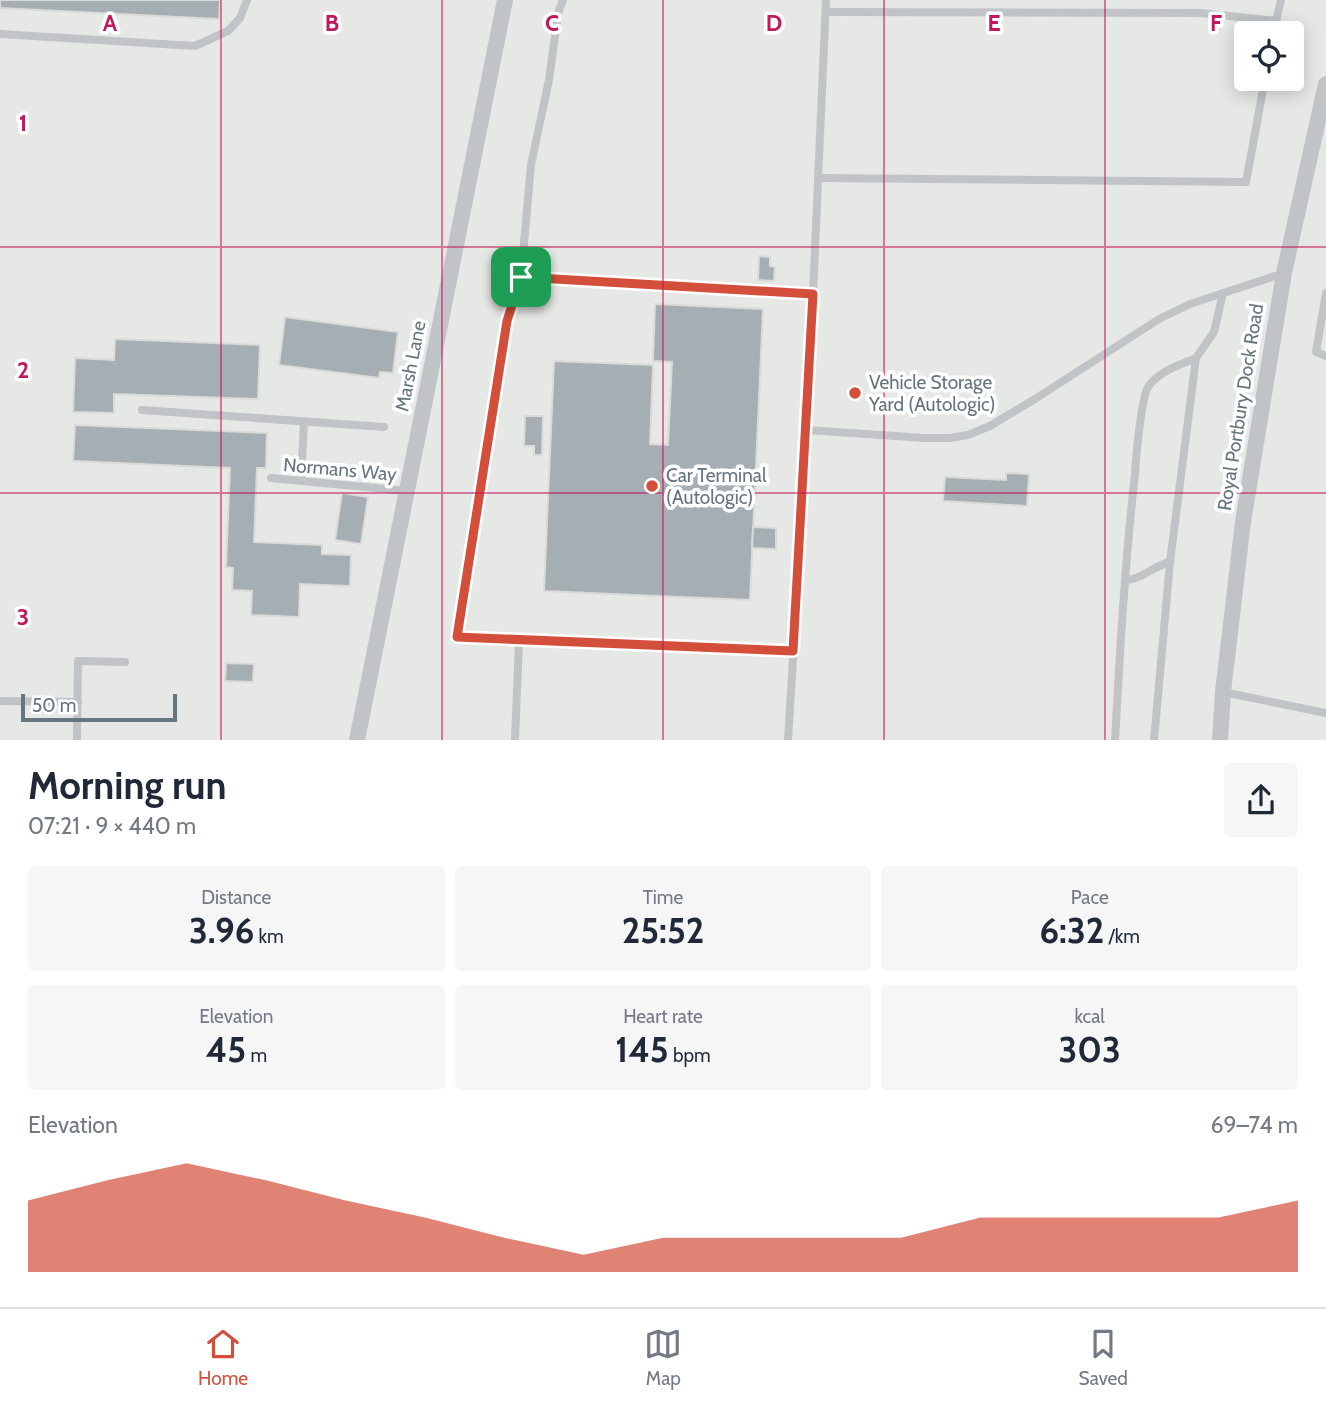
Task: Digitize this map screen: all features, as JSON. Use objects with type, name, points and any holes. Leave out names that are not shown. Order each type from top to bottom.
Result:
[{"type":"street","name":"Marsh Lane","points":[[357,740],[505,0]]},
{"type":"street","name":"Royal Portbury Dock Road","points":[[1220,740],[1242,522],[1283,273],[1326,84]]},
{"type":"lane","points":[[0,34],[195,46],[228,32],[240,18],[247,0]]},
{"type":"lane","points":[[563,0],[558,13],[549,80],[531,165],[521,277],[507,321],[457,637],[793,651]]},
{"type":"lane","points":[[788,740],[807,430],[826,0]]},
{"type":"lane","points":[[826,12],[1201,13],[1276,21],[1282,0]]},
{"type":"lane","points":[[818,178],[1246,182],[1263,91]]},
{"type":"lane","points":[[807,430],[924,438],[968,435],[990,426],[1035,399],[1159,319],[1190,304],[1283,273]]},
{"type":"lane","points":[[521,277],[813,294]]},
{"type":"lane","points":[[1154,740],[1170,562],[1196,358],[1214,332],[1223,293]]},
{"type":"lane","points":[[1326,293],[1315,352],[1326,356]]},
{"type":"lane","points":[[1115,740],[1136,455],[1147,390],[1155,379],[1164,373],[1196,358]]},
{"type":"lane","points":[[142,410],[384,427]]},
{"type":"lane","points":[[301,480],[304,422]]},
{"type":"lane","name":"Normans Way","points":[[271,478],[407,491]]},
{"type":"lane","points":[[1125,580],[1134,580],[1160,564],[1170,562]]},
{"type":"lane","points":[[515,740],[519,641]]},
{"type":"lane","points":[[77,740],[78,661],[125,662]]},
{"type":"lane","points":[[1223,692],[1326,713]]},
{"type":"lane","points":[[0,701],[78,702]]},
{"type":"shaded area","points":[[0,0],[1326,0],[1326,740],[0,740]]},
{"type":"building","points":[[0,0],[220,0],[219,19],[0,8]]},
{"type":"building","points":[[759,256],[770,257],[770,266],[775,267],[774,281],[758,280]]},
{"type":"building","name":"Car Terminal (Autologic)","points":[[655,304],[763,309],[750,600],[544,591],[554,361],[653,365],[650,444],[668,445],[672,362],[653,361]]},
{"type":"building","points":[[285,317],[398,332],[393,373],[380,372],[379,378],[279,365]]},
{"type":"building","points":[[115,339],[260,345],[258,399],[114,394],[114,413],[73,412],[75,358],[114,360]]},
{"type":"building","points":[[525,416],[543,416],[542,455],[534,455],[534,446],[524,446]]},
{"type":"building","points":[[75,425],[267,433],[266,468],[257,468],[254,542],[322,545],[322,554],[351,555],[350,586],[300,584],[299,617],[251,615],[252,591],[232,590],[233,568],[226,567],[230,468],[73,461]]},
{"type":"building","points":[[1006,473],[1029,474],[1027,506],[943,501],[945,477],[1006,480]]},
{"type":"building","points":[[342,493],[368,497],[361,544],[335,540]]},
{"type":"building","points":[[753,527],[776,528],[776,549],[752,548]]},
{"type":"building","points":[[226,663],[254,664],[253,682],[225,681]]},
{"type":"place","name":"Vehicle Storage Yard (Autologic)","points":[[855,393]]},
{"type":"place","name":"Car Terminal (Autologic)","points":[[652,486]]},
{"type":"route","points":[[521,277],[813,294],[793,651],[457,637],[507,321],[521,277]]}]
